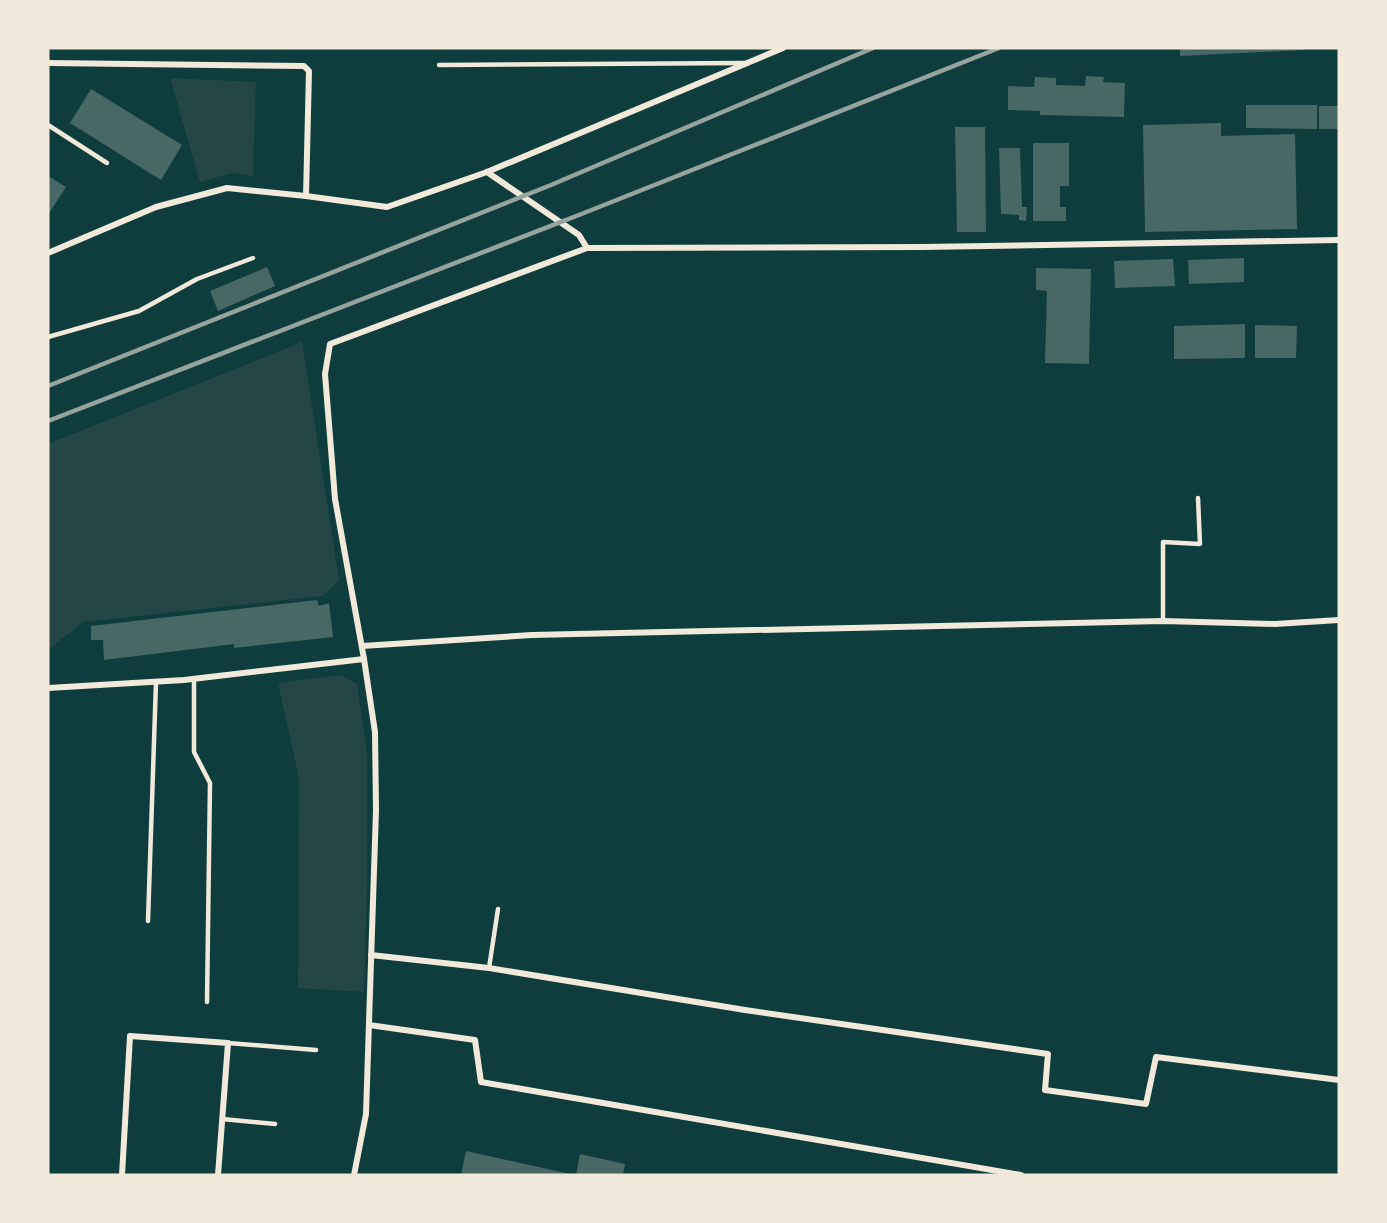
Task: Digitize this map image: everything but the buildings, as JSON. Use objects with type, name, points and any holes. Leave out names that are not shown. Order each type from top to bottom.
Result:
[{"type":"street","points":[[48,253],[156,207],[227,188],[387,207],[487,172],[783,48]]},
{"type":"street","points":[[48,63],[304,66],[309,70],[306,196]]},
{"type":"street","points":[[487,172],[579,235],[587,248]]},
{"type":"street","points":[[354,1175],[366,1114],[376,810],[375,743],[362,646],[335,499],[325,374],[330,344],[587,248],[910,247],[1339,240]]},
{"type":"street","points":[[362,646],[532,634],[1163,621],[1275,624],[1339,620]]},
{"type":"street","points":[[48,688],[194,679],[364,659]]},
{"type":"street","points":[[371,956],[489,968],[745,1010],[1048,1054],[1045,1090],[1146,1104],[1156,1057],[1339,1080]]},
{"type":"street","points":[[369,1025],[475,1040],[481,1082],[1021,1175]]},
{"type":"street","points":[[122,1175],[130,1036],[228,1043],[218,1175]]},
{"type":"lane","points":[[439,64],[747,63]]},
{"type":"lane","points":[[48,125],[107,163]]},
{"type":"lane","points":[[48,337],[139,311],[197,279],[253,258]]},
{"type":"lane","points":[[1163,621],[1163,542],[1200,544],[1198,498]]},
{"type":"lane","points":[[194,679],[194,752],[210,783],[207,1002]]},
{"type":"lane","points":[[148,921],[156,682]]},
{"type":"lane","points":[[489,968],[498,909]]},
{"type":"lane","points":[[228,1043],[316,1050]]},
{"type":"lane","points":[[222,1119],[275,1124]]},
{"type":"shaded area","points":[[170,78],[256,82],[253,176],[232,173],[200,182]]},
{"type":"shaded area","points":[[302,342],[339,580],[323,596],[83,622],[48,650],[48,444]]},
{"type":"shaded area","points":[[341,675],[357,684],[367,753],[364,992],[298,988],[299,778],[278,683]]},
{"type":"railway","points":[[48,386],[551,185],[873,48]]},
{"type":"railway","points":[[48,421],[584,213],[999,48]]}]
